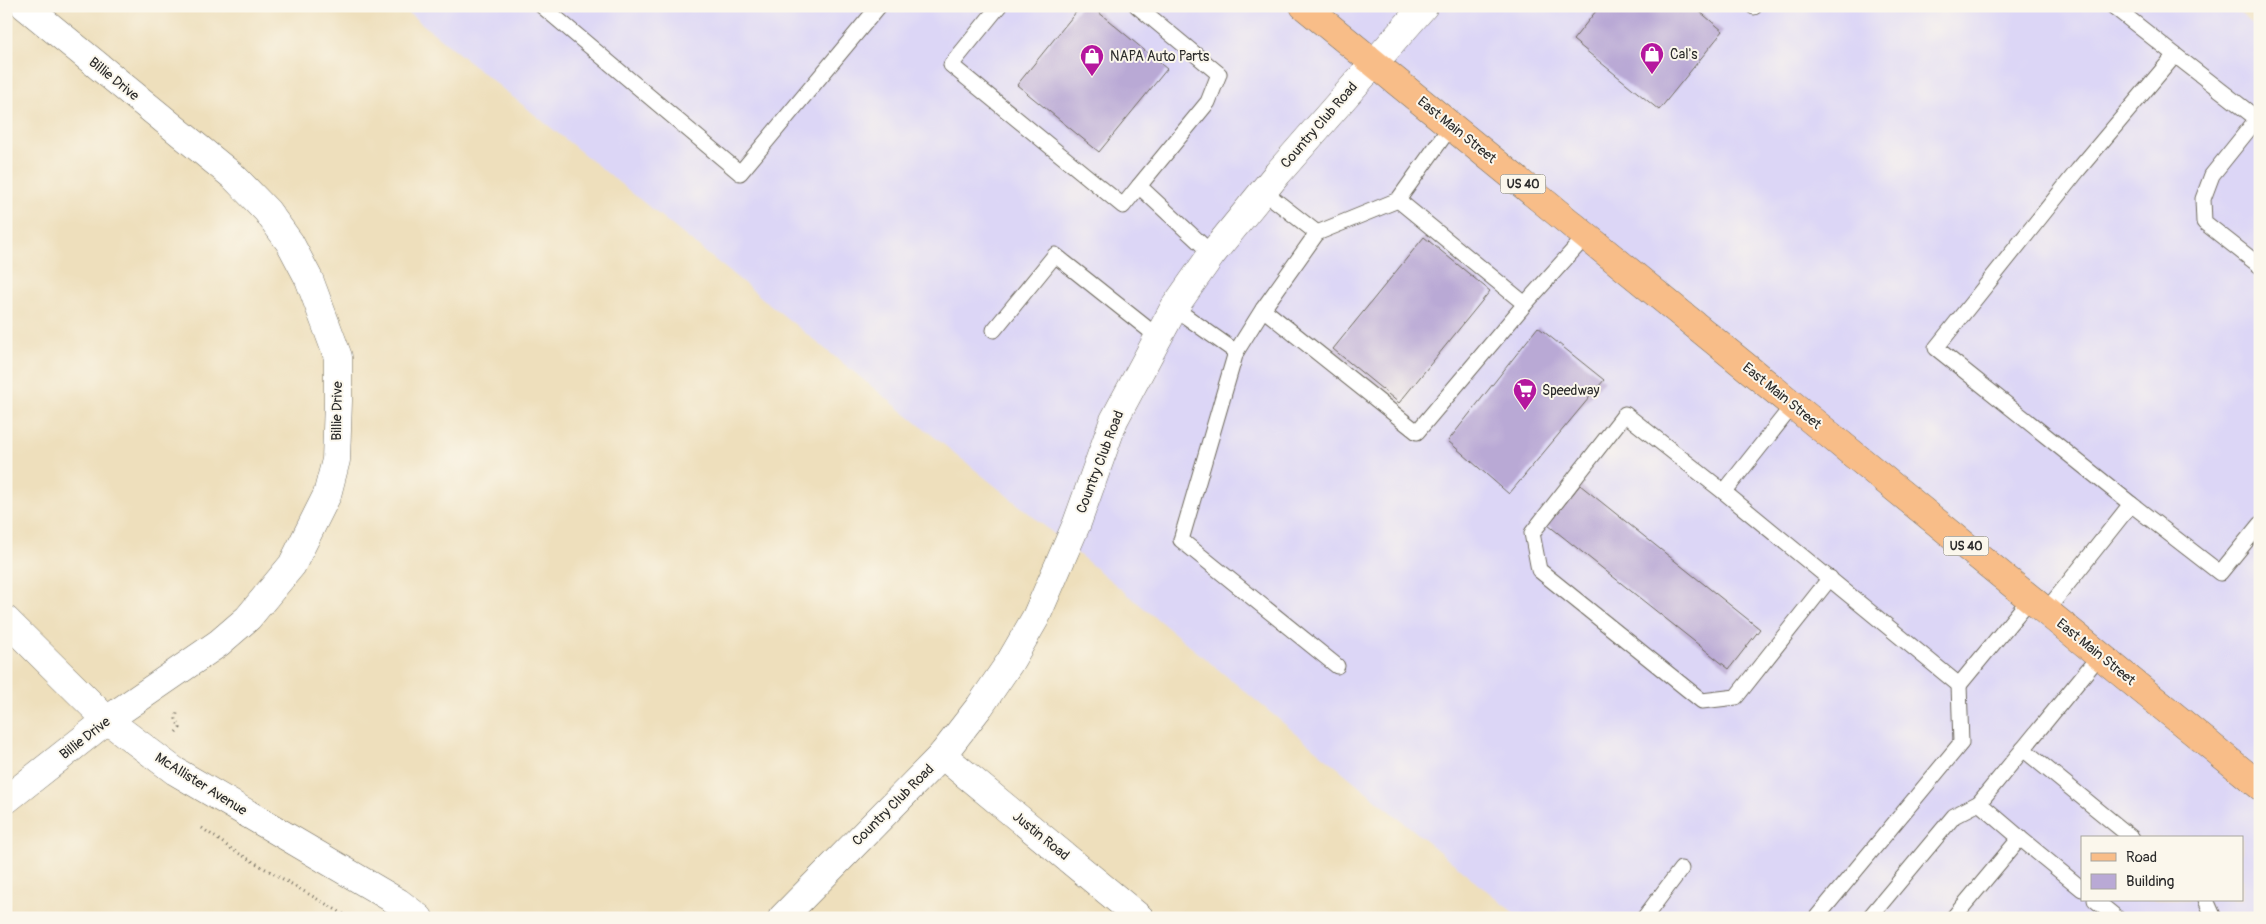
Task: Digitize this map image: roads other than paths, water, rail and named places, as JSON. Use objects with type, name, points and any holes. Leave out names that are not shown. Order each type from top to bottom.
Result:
[{"type":"main road","name":"East Main Street","points":[[1304,6],[2260,786]]},
{"type":"street","name":"Billie Drive","points":[[6,800],[107,720],[226,636],[248,618],[292,565],[326,495],[336,460],[338,356],[309,278],[290,243],[267,211],[234,177],[25,6]]},
{"type":"street","name":"Country Club Road","points":[[782,918],[942,755],[1000,676],[1036,618],[1077,523],[1114,420],[1174,308],[1212,254],[1263,191],[1424,6]]},
{"type":"street","name":"McAllister Avenue","points":[[6,620],[107,720],[175,771],[398,902],[419,918]]},
{"type":"street","name":"Justin Road","points":[[942,755],[1140,918]]},
{"type":"lane","points":[[542,6],[740,173],[879,6]]},
{"type":"lane","points":[[1000,6],[951,65],[1122,206],[1208,102],[1219,74],[1137,6]]},
{"type":"lane","points":[[2113,6],[2258,120],[2212,175],[2203,199],[2204,222],[2260,266]]},
{"type":"lane","points":[[2175,55],[2072,178],[1936,348],[2220,574],[2260,524]]},
{"type":"lane","points":[[1337,666],[1181,540],[1236,352],[1263,309],[1317,233],[1398,200],[1451,126]]},
{"type":"lane","points":[[1139,186],[1212,254]]},
{"type":"lane","points":[[1263,191],[1317,233]]},
{"type":"lane","points":[[1398,200],[1525,304]]},
{"type":"lane","points":[[1263,309],[1417,432],[1525,304],[1586,236]]},
{"type":"lane","points":[[994,330],[1055,255],[1158,337]]},
{"type":"lane","points":[[1174,308],[1236,352]]},
{"type":"lane","points":[[1724,492],[1794,405]]},
{"type":"lane","points":[[1830,578],[1736,697],[1702,701],[1539,570],[1532,532],[1625,414],[1830,578],[1959,685]]},
{"type":"lane","points":[[1816,918],[1961,743],[1959,685],[2038,605],[2131,504]]},
{"type":"lane","points":[[1869,918],[1954,816],[1979,803],[2100,655]]},
{"type":"lane","points":[[2023,748],[2130,836]]},
{"type":"lane","points":[[1979,803],[2081,888]]},
{"type":"lane","points":[[1953,918],[2020,838]]},
{"type":"lane","points":[[1644,918],[1681,869]]},
{"type":"lane","points":[[2098,902],[2116,918]]},
{"type":"lane","points":[[2207,902],[2214,918]]},
{"type":"place","name":"Cal's","points":[[1652,75]]},
{"type":"place","name":"NAPA Auto Parts","points":[[1092,77]]},
{"type":"place","name":"Speedway","points":[[1525,411]]}]
